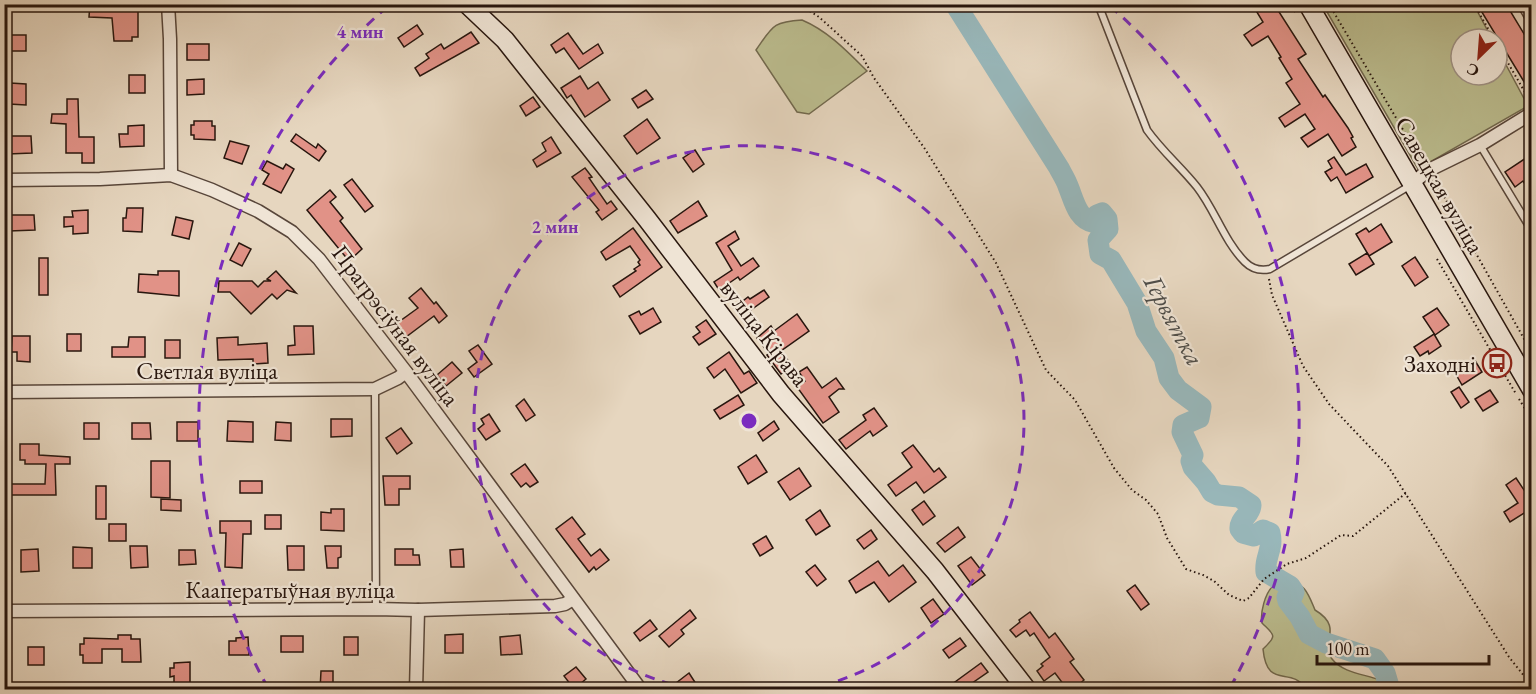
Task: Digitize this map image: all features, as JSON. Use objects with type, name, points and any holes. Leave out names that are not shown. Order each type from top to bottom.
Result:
[{"type":"street","points":[[168,4],[171,175]]},
{"type":"street","name":"вуліца Кірава","points":[[467,4],[505,40],[647,219],[781,394],[935,571],[1027,690]]},
{"type":"street","name":"Савецкая вуліца","points":[[1308,4],[1532,390]]},
{"type":"street","points":[[1524,4],[1532,18]]},
{"type":"street","points":[[1412,184],[1428,171],[1480,145],[1532,113]]},
{"type":"street","name":"Прагрэсіўная вуліца","points":[[4,180],[100,180],[171,175],[212,190],[258,211],[292,232],[319,259],[406,372],[554,569],[573,599],[641,690]]},
{"type":"street","name":"Светлая вуліца","points":[[4,392],[375,390],[406,372]]},
{"type":"street","name":"Кааператыўная вуліца","points":[[4,611],[418,610],[555,606],[573,599]]},
{"type":"street","points":[[416,690],[418,610]]},
{"type":"lane","points":[[1098,4],[1148,130],[1160,148],[1197,186],[1237,253],[1246,263],[1259,270],[1270,269],[1412,184]]},
{"type":"lane","points":[[1480,145],[1532,231]]},
{"type":"lane","points":[[375,390],[376,609]]},
{"type":"path","points":[[789,4],[802,6],[819,17],[862,56],[874,78],[925,149],[996,263],[1046,370],[1075,400],[1114,468],[1131,490],[1146,500],[1158,514],[1167,538],[1186,570],[1203,575],[1214,581],[1229,595],[1243,601],[1249,598],[1264,579],[1287,564],[1306,558],[1322,549],[1341,535],[1353,536],[1406,493]]},
{"type":"path","points":[[1329,4],[1428,171]]},
{"type":"path","points":[[1474,4],[1487,27]]},
{"type":"path","points":[[1509,65],[1532,104]]},
{"type":"path","points":[[1441,193],[1532,353]]},
{"type":"path","points":[[1270,269],[1269,284],[1272,295],[1303,366],[1329,404],[1388,466],[1509,657],[1532,686]]},
{"type":"path","points":[[1477,329],[1532,420]]},
{"type":"green space","points":[[1323,5],[1474,5],[1486,27],[1449,27],[1449,87],[1509,87],[1509,70],[1528,106],[1418,169]]},
{"type":"green space","points":[[802,20],[829,36],[867,71],[809,114],[797,112],[756,50],[774,27],[785,22]]},
{"type":"green space","points":[[1293,582],[1302,587],[1315,610],[1328,623],[1330,629],[1328,647],[1332,659],[1348,670],[1380,680],[1382,689],[1306,689],[1300,682],[1274,674],[1269,670],[1263,649],[1271,641],[1273,635],[1262,623],[1262,609],[1265,598],[1273,586]]},
{"type":"building","points":[[90,4],[138,4],[138,37],[132,37],[132,41],[114,41],[112,18],[89,17]]},
{"type":"building","points":[[1252,4],[1274,4],[1306,54],[1298,59],[1323,97],[1325,95],[1348,128],[1356,147],[1342,156],[1328,134],[1308,147],[1301,138],[1315,129],[1305,114],[1285,127],[1279,118],[1300,104],[1286,83],[1292,79],[1268,36],[1252,46],[1244,35],[1263,22]]},
{"type":"building","points":[[1477,4],[1506,4],[1532,47],[1532,95],[1509,57],[1509,27],[1491,27]]},
{"type":"building","points":[[417,25],[423,34],[404,47],[398,38]]},
{"type":"building","points":[[471,32],[479,43],[420,76],[415,68],[429,58],[426,54],[441,44],[444,49]]},
{"type":"building","points":[[568,33],[583,54],[598,44],[603,53],[579,69],[564,48],[556,53],[551,45]]},
{"type":"building","points":[[7,35],[26,35],[26,51],[7,51]]},
{"type":"building","points":[[187,44],[209,44],[209,60],[187,60]]},
{"type":"building","points":[[129,75],[145,75],[145,93],[129,93]]},
{"type":"building","points":[[580,76],[588,89],[598,82],[610,100],[585,117],[571,95],[567,98],[561,88]]},
{"type":"building","points":[[204,79],[204,94],[187,95],[187,80]]},
{"type":"building","points":[[10,83],[26,84],[26,105],[9,104]]},
{"type":"building","points":[[646,90],[653,99],[638,108],[632,99]]},
{"type":"building","points":[[533,97],[540,107],[526,116],[520,106]]},
{"type":"building","points":[[67,99],[78,99],[79,137],[94,137],[94,163],[82,163],[82,153],[66,153],[66,124],[51,123],[52,114],[67,114]]},
{"type":"building","points":[[647,119],[660,138],[637,154],[624,136]]},
{"type":"building","points":[[194,121],[212,121],[212,126],[215,126],[215,140],[194,139],[194,135],[191,135],[191,125],[194,125]]},
{"type":"building","points":[[144,125],[144,146],[120,147],[119,134],[128,134],[128,126]]},
{"type":"building","points":[[296,134],[316,148],[318,144],[326,151],[319,161],[291,141]]},
{"type":"building","points":[[7,136],[31,136],[32,153],[8,154]]},
{"type":"building","points":[[551,137],[561,153],[537,167],[533,160],[546,151],[542,143]]},
{"type":"building","points":[[230,141],[249,146],[242,164],[224,158]]},
{"type":"building","points":[[695,150],[704,164],[693,172],[683,158]]},
{"type":"building","points":[[1532,154],[1532,195],[1523,181],[1515,187],[1505,172]]},
{"type":"building","points":[[1334,157],[1346,175],[1366,164],[1373,177],[1346,193],[1337,177],[1331,181],[1325,172],[1332,168],[1328,161]]},
{"type":"building","points":[[267,161],[283,169],[286,164],[294,169],[281,193],[263,184],[269,174],[262,170]]},
{"type":"building","points":[[585,168],[592,177],[589,178],[607,204],[611,201],[617,209],[602,220],[596,212],[599,210],[572,177]]},
{"type":"building","points":[[352,179],[373,206],[365,212],[344,185]]},
{"type":"building","points":[[330,190],[336,197],[330,202],[343,218],[340,221],[362,249],[349,261],[307,210]]},
{"type":"building","points":[[698,201],[707,216],[678,233],[670,221]]},
{"type":"building","points":[[127,208],[143,208],[142,232],[123,231],[123,218],[126,218]]},
{"type":"building","points":[[88,210],[88,233],[73,234],[73,226],[64,227],[64,217],[73,217],[72,211]]},
{"type":"building","points":[[9,215],[34,215],[35,230],[9,231]]},
{"type":"building","points":[[176,217],[193,221],[189,239],[172,235]]},
{"type":"building","points":[[1381,224],[1392,242],[1369,256],[1356,234],[1366,228],[1369,232]]},
{"type":"building","points":[[633,228],[662,267],[620,297],[613,286],[636,271],[634,269],[640,265],[638,262],[640,260],[630,246],[606,260],[601,252]]},
{"type":"building","points":[[735,231],[739,239],[728,246],[741,266],[753,258],[759,266],[740,280],[738,277],[719,290],[714,282],[732,270],[716,243]]},
{"type":"building","points":[[239,243],[251,249],[242,266],[230,260]]},
{"type":"building","points":[[1367,253],[1374,264],[1356,275],[1349,264]]},
{"type":"building","points":[[1415,257],[1428,277],[1415,286],[1402,266]]},
{"type":"building","points":[[39,258],[48,258],[48,295],[39,295]]},
{"type":"building","points":[[158,271],[179,271],[179,296],[138,292],[139,274],[158,275]]},
{"type":"building","points":[[276,271],[296,293],[287,290],[277,299],[272,294],[251,314],[230,292],[218,292],[219,281],[252,281],[258,287],[264,281],[271,281],[267,279]]},
{"type":"building","points":[[421,288],[447,316],[439,323],[434,316],[406,337],[396,324],[418,308],[409,298]]},
{"type":"building","points":[[764,290],[769,297],[741,317],[734,308],[748,297],[750,299]]},
{"type":"building","points":[[653,308],[661,322],[640,334],[629,316],[639,311],[641,315]]},
{"type":"building","points":[[1437,308],[1449,325],[1435,335],[1423,317]]},
{"type":"building","points":[[797,314],[809,331],[781,351],[792,366],[781,374],[757,338],[771,326],[774,331]]},
{"type":"building","points":[[706,320],[716,334],[699,345],[693,337],[700,332],[696,327]]},
{"type":"building","points":[[294,326],[313,326],[314,354],[288,355],[288,346],[295,345]]},
{"type":"building","points":[[67,334],[81,334],[81,351],[67,351]]},
{"type":"building","points":[[1434,334],[1441,346],[1429,354],[1428,351],[1420,356],[1414,347]]},
{"type":"building","points":[[12,336],[30,336],[30,362],[17,361],[17,352],[11,352]]},
{"type":"building","points":[[129,337],[145,337],[145,357],[112,357],[112,347],[128,347]]},
{"type":"building","points":[[238,337],[238,345],[267,343],[268,363],[253,364],[253,359],[218,360],[217,338]]},
{"type":"building","points":[[165,340],[180,340],[180,358],[165,358]]},
{"type":"building","points":[[478,345],[492,364],[474,377],[468,369],[477,362],[469,351]]},
{"type":"building","points":[[729,352],[744,374],[749,371],[757,383],[741,393],[725,369],[714,378],[707,368]]},
{"type":"building","points":[[1474,359],[1482,372],[1462,385],[1454,371]]},
{"type":"building","points":[[452,362],[462,373],[446,386],[437,375]]},
{"type":"building","points":[[807,367],[822,388],[836,378],[844,389],[839,389],[829,397],[839,412],[823,423],[797,387],[805,381],[799,372]]},
{"type":"building","points":[[1459,387],[1469,402],[1461,408],[1451,392]]},
{"type":"building","points":[[1490,390],[1498,402],[1483,411],[1475,399]]},
{"type":"building","points":[[738,395],[744,405],[720,419],[714,410]]},
{"type":"building","points":[[524,399],[535,415],[526,421],[516,406]]},
{"type":"building","points":[[874,408],[887,426],[873,436],[870,431],[846,449],[839,440],[866,420],[863,415]]},
{"type":"building","points":[[489,414],[500,431],[486,440],[478,429],[484,424],[481,419]]},
{"type":"building","points":[[331,419],[352,419],[352,436],[331,437]]},
{"type":"building","points":[[228,421],[253,422],[253,442],[227,441]]},
{"type":"building","points":[[774,421],[779,429],[763,441],[758,433]]},
{"type":"building","points":[[177,422],[198,422],[198,441],[177,441]]},
{"type":"building","points":[[276,422],[291,423],[291,441],[275,440]]},
{"type":"building","points":[[84,423],[99,423],[99,439],[84,439]]},
{"type":"building","points":[[132,423],[150,423],[151,439],[132,439]]},
{"type":"building","points":[[401,428],[412,443],[397,454],[386,438]]},
{"type":"building","points":[[20,444],[39,444],[39,455],[70,457],[70,464],[55,464],[56,495],[5,495],[5,484],[45,484],[46,464],[25,464],[25,460],[20,460]]},
{"type":"building","points":[[913,445],[934,472],[939,468],[946,477],[924,493],[916,482],[896,496],[888,485],[912,467],[902,453]]},
{"type":"building","points":[[756,455],[767,472],[748,484],[738,467]]},
{"type":"building","points":[[151,461],[170,461],[170,498],[151,497]]},
{"type":"building","points":[[525,464],[538,482],[530,487],[526,483],[521,487],[511,474]]},
{"type":"building","points":[[799,468],[811,486],[790,500],[778,482]]},
{"type":"building","points":[[383,476],[410,476],[410,489],[399,489],[399,505],[385,505]]},
{"type":"building","points":[[1516,478],[1528,496],[1532,494],[1532,508],[1510,522],[1504,512],[1518,503],[1506,485]]},
{"type":"building","points":[[240,481],[262,481],[262,493],[240,493]]},
{"type":"building","points":[[96,486],[106,486],[106,519],[96,519]]},
{"type":"building","points":[[161,499],[181,500],[181,511],[161,510]]},
{"type":"building","points":[[924,501],[935,516],[923,525],[912,510]]},
{"type":"building","points":[[331,509],[344,509],[344,531],[321,530],[321,512],[331,513]]},
{"type":"building","points":[[820,510],[830,526],[816,535],[806,520]]},
{"type":"building","points":[[265,515],[281,515],[281,529],[265,529]]},
{"type":"building","points":[[572,517],[585,534],[578,539],[591,556],[600,549],[609,560],[596,570],[594,567],[589,572],[556,529]]},
{"type":"building","points":[[220,521],[251,521],[251,534],[243,534],[242,568],[225,567],[226,533],[220,533]]},
{"type":"building","points":[[109,524],[126,524],[126,541],[109,541]]},
{"type":"building","points":[[958,527],[965,537],[945,552],[937,543]]},
{"type":"building","points":[[871,530],[877,539],[864,549],[857,540]]},
{"type":"building","points":[[766,536],[773,548],[760,556],[753,544]]},
{"type":"building","points":[[130,546],[147,546],[148,567],[131,568]]},
{"type":"building","points":[[287,546],[304,546],[304,570],[288,570]]},
{"type":"building","points":[[325,546],[341,546],[338,568],[327,568]]},
{"type":"building","points":[[73,547],[92,548],[92,568],[73,568]]},
{"type":"building","points":[[38,549],[39,571],[21,572],[21,550]]},
{"type":"building","points":[[395,549],[413,549],[413,555],[419,555],[420,565],[395,565]]},
{"type":"building","points":[[463,549],[464,567],[451,567],[450,550]]},
{"type":"building","points":[[179,550],[195,550],[196,564],[179,565]]},
{"type":"building","points":[[971,557],[985,575],[972,585],[958,566]]},
{"type":"building","points":[[878,561],[889,576],[903,565],[916,582],[889,602],[874,582],[856,593],[849,581]]},
{"type":"building","points":[[815,565],[826,579],[817,586],[806,572]]},
{"type":"building","points":[[1135,585],[1149,604],[1141,610],[1127,591]]},
{"type":"building","points":[[933,599],[944,614],[931,623],[921,608]]},
{"type":"building","points":[[690,610],[696,618],[681,630],[684,634],[669,647],[659,636]]},
{"type":"building","points":[[1030,612],[1049,638],[1055,633],[1074,659],[1070,662],[1084,680],[1072,690],[1067,683],[1064,685],[1055,673],[1044,681],[1037,671],[1043,666],[1041,664],[1050,657],[1034,633],[1030,636],[1026,630],[1016,637],[1010,630]]},
{"type":"building","points":[[650,620],[657,629],[640,641],[634,633]]},
{"type":"building","points":[[463,634],[463,653],[445,653],[445,635]]},
{"type":"building","points":[[118,635],[131,635],[131,639],[140,639],[141,662],[122,662],[122,649],[102,649],[102,663],[83,663],[80,644],[84,644],[84,638],[118,639]]},
{"type":"building","points":[[520,635],[522,654],[501,655],[500,637]]},
{"type":"building","points":[[281,636],[303,636],[303,652],[281,652]]},
{"type":"building","points":[[248,637],[249,655],[229,655],[229,641]]},
{"type":"building","points":[[344,637],[358,637],[358,655],[344,655]]},
{"type":"building","points":[[960,638],[966,646],[949,658],[943,650]]},
{"type":"building","points":[[28,647],[44,647],[44,665],[28,665]]},
{"type":"building","points":[[190,662],[190,683],[174,683],[174,676],[170,677],[170,668],[174,668],[174,663]]},
{"type":"building","points":[[981,663],[988,672],[962,690],[944,690]]},
{"type":"building","points":[[576,667],[586,679],[574,689],[564,676]]},
{"type":"building","points":[[321,671],[333,671],[333,690],[320,690]]},
{"type":"building","points":[[689,673],[700,690],[667,690]]},
{"type":"waterway","name":"Гервятка","points":[[955,4],[1059,168],[1080,214],[1095,223],[1098,221],[1097,215],[1102,213],[1107,219],[1108,229],[1098,240],[1100,254],[1111,260],[1137,303],[1146,331],[1164,358],[1169,378],[1178,390],[1201,407],[1199,418],[1183,425],[1182,432],[1193,455],[1191,461],[1193,467],[1212,492],[1218,495],[1239,497],[1251,505],[1249,512],[1241,522],[1240,529],[1243,533],[1254,536],[1263,530],[1270,533],[1271,544],[1266,572],[1290,586],[1294,592],[1293,595],[1287,597],[1288,601],[1309,634],[1326,643],[1375,659],[1385,673],[1390,690]]},
{"type":"place","name":"Заходні","points":[[1497,363]]}]
